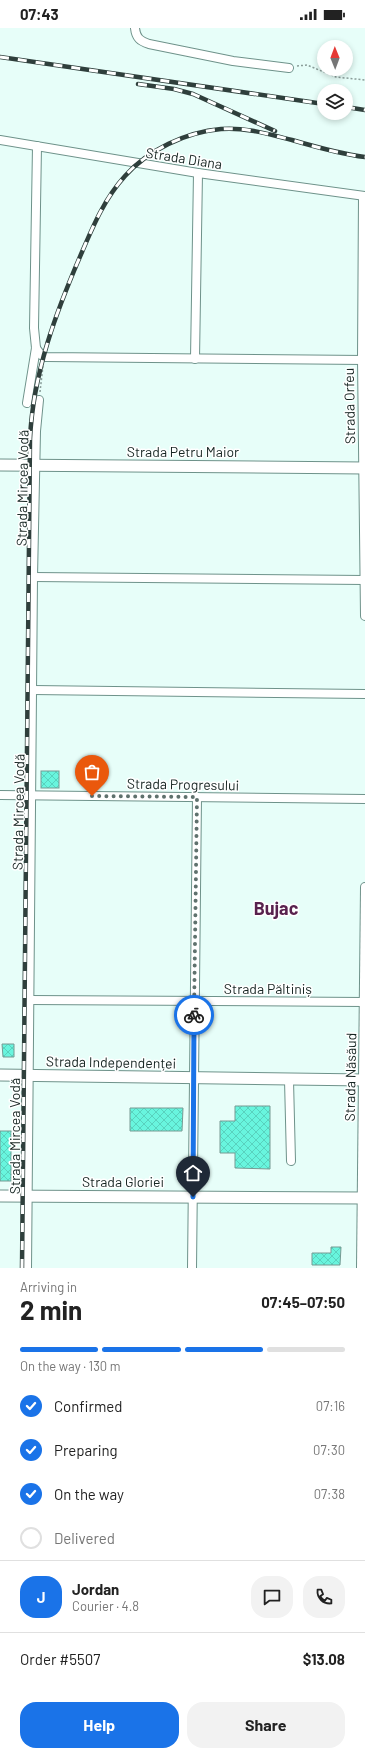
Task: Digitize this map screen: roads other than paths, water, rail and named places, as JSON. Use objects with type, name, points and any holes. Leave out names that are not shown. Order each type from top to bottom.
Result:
[{"type":"street","points":[[135,28],[136,35],[140,41],[149,44],[233,61],[289,68]]},
{"type":"street","name":"Strada Diana","points":[[0,140],[198,173],[364,196]]},
{"type":"street","points":[[27,403],[36,348],[34,328],[37,146]]},
{"type":"street","points":[[196,360],[198,173]]},
{"type":"street","name":"Strada Orfeu","points":[[364,196],[363,360],[365,616]]},
{"type":"street","points":[[36,348],[41,355],[46,357],[196,360],[363,360]]},
{"type":"street","name":"Strada Mircea Vodă","points":[[27,1268],[33,578],[36,420],[39,400]]},
{"type":"street","name":"Strada Petru Maior","points":[[0,465],[364,468]]},
{"type":"street","points":[[33,578],[365,580]]},
{"type":"street","points":[[33,690],[365,694]]},
{"type":"street","name":"Strada Progresului","points":[[0,795],[365,799]]},
{"type":"street","points":[[192,1268],[197,797]]},
{"type":"street","name":"Strada Năsăud","points":[[361,1268],[364,1198],[365,887]]},
{"type":"street","name":"Strada Păltiniș","points":[[29,1000],[364,1002]]},
{"type":"street","name":"Strada Independenței","points":[[0,1075],[194,1079],[364,1080]]},
{"type":"street","points":[[289,1080],[292,1161]]},
{"type":"street","name":"Strada Gloriei","points":[[0,1196],[364,1198]]},
{"type":"railway","points":[[0,57],[317,103]]},
{"type":"railway","points":[[138,84],[174,89],[193,94],[275,131]]},
{"type":"railway","points":[[353,108],[365,110]]},
{"type":"railway","points":[[22,1268],[30,439],[36,390],[47,343],[63,297],[100,212],[125,176],[156,150],[181,138],[194,134],[221,129],[239,129],[365,157]]},
{"type":"district","name":"Bujac","points":[[276,908]]}]
